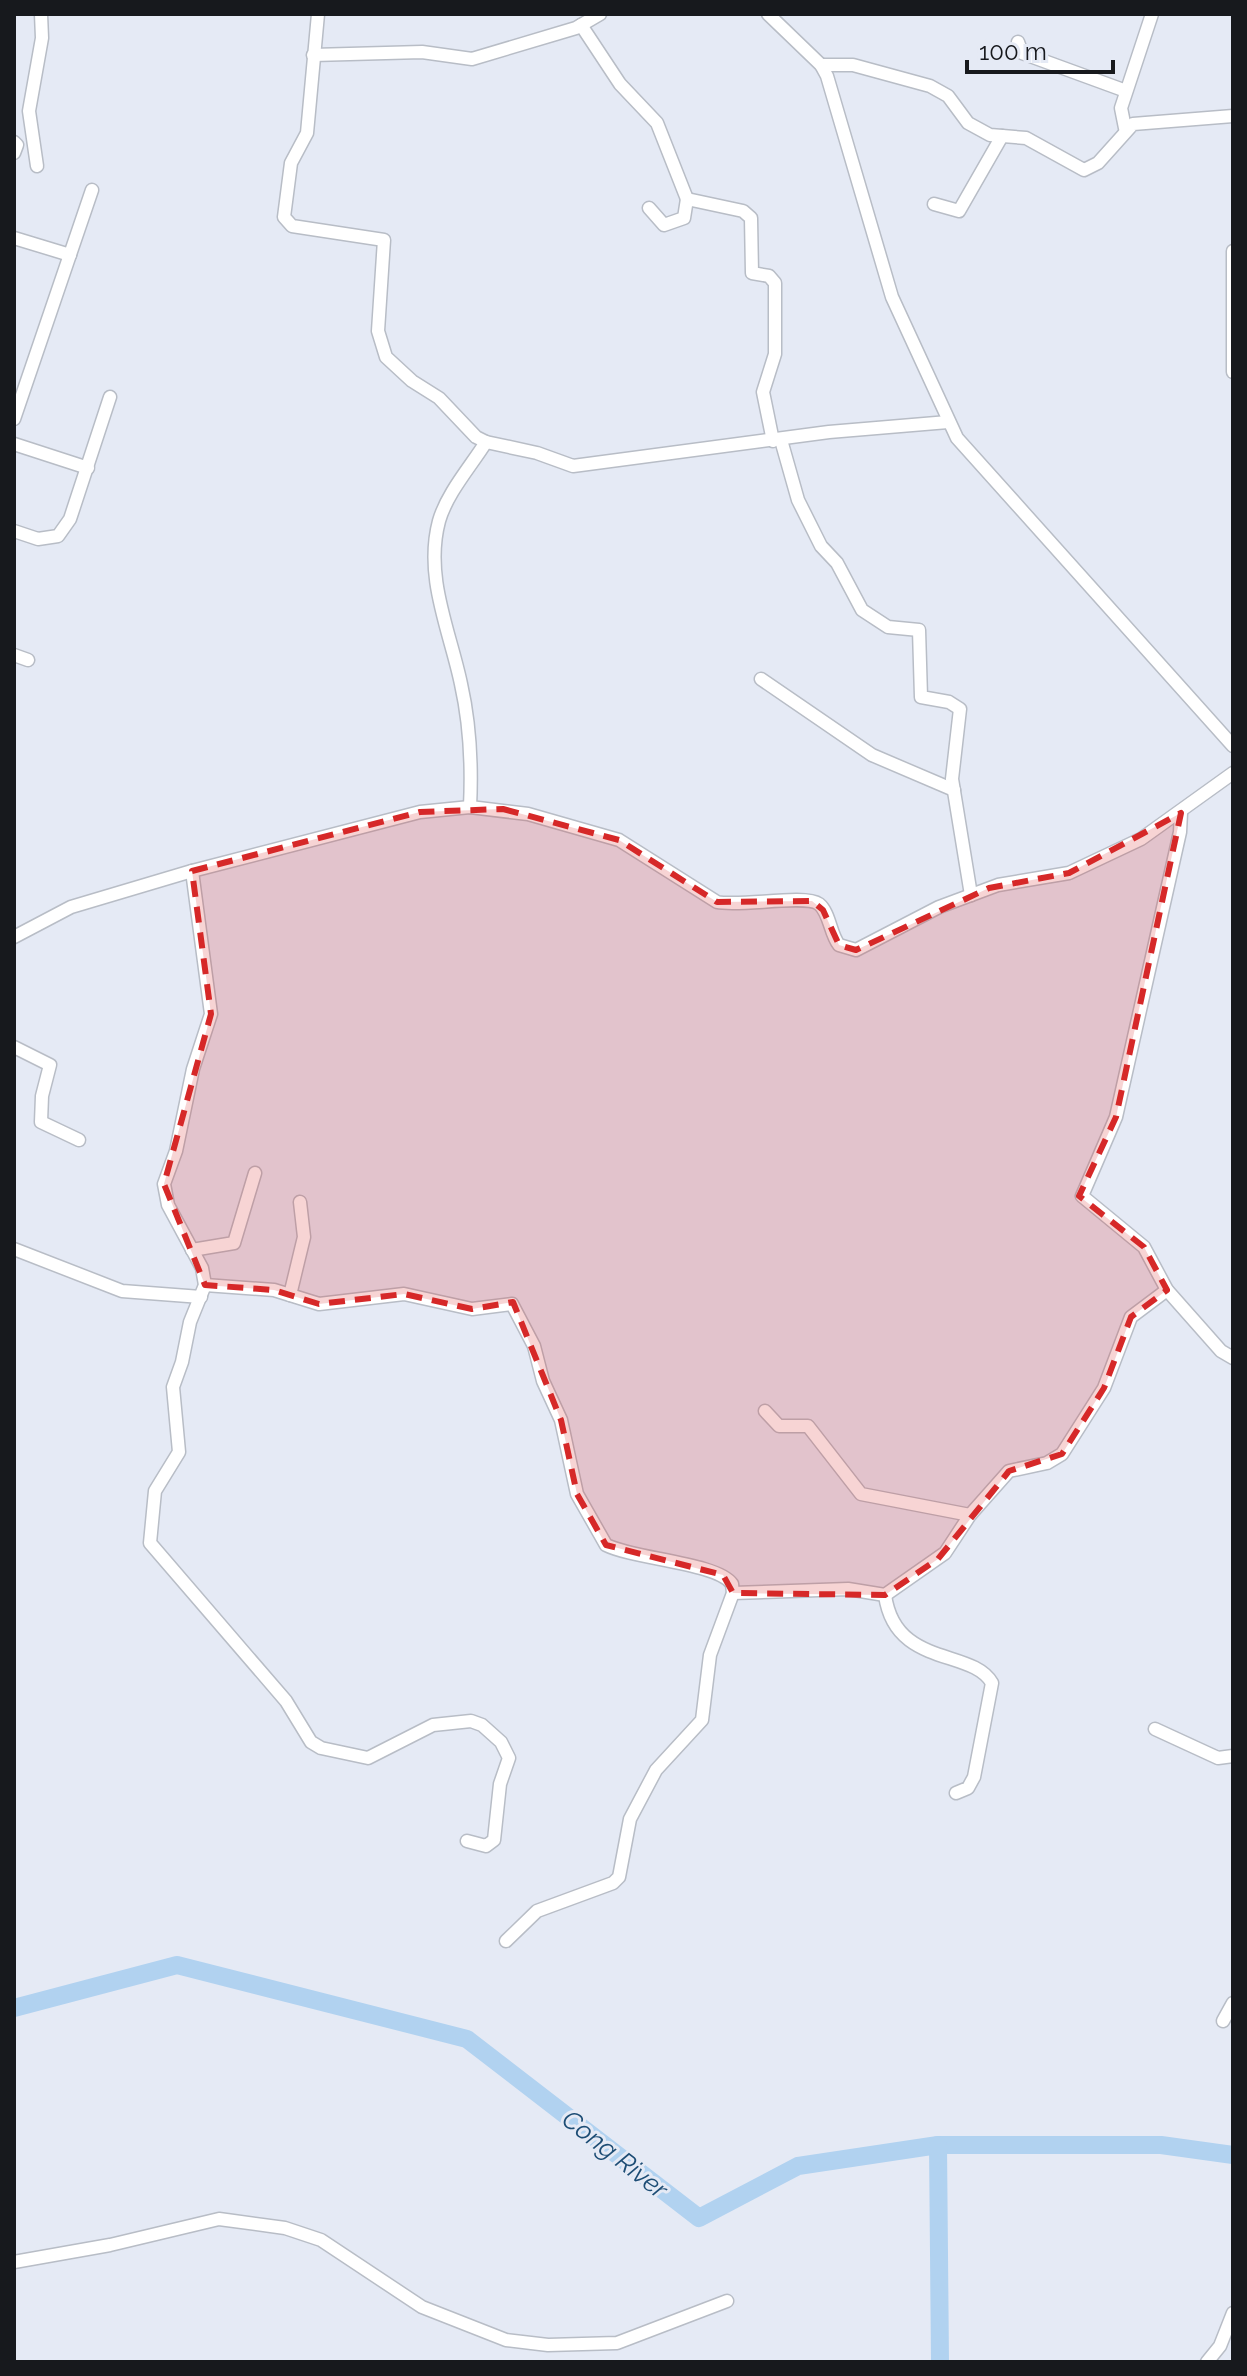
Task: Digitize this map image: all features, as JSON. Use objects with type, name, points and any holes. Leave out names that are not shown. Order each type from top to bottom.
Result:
[{"type":"street","points":[[37,166],[29,111],[42,38],[41,14]]},
{"type":"street","points":[[318,14],[307,133],[291,163],[286,222],[382,238],[378,331],[386,357],[412,381],[439,398],[476,437],[573,466],[948,422]]},
{"type":"street","points":[[313,55],[422,52],[472,59],[581,25],[600,14]]},
{"type":"street","points":[[768,14],[821,65],[831,85],[892,297],[948,422],[968,451],[1233,746]]},
{"type":"street","points":[[1125,128],[1120,113],[1152,14]]},
{"type":"street","points":[[581,25],[620,84],[657,123],[687,199],[684,218],[664,225],[649,208]]},
{"type":"street","points":[[1018,42],[1022,53],[1126,91]]},
{"type":"street","points":[[821,65],[853,65],[930,86],[948,96],[968,123],[990,135],[1026,138],[1084,170],[1098,163],[1125,128],[1141,121],[1227,116]]},
{"type":"street","points":[[934,204],[959,211],[1002,136]]},
{"type":"street","points":[[14,142],[17,145],[14,153]]},
{"type":"street","points":[[14,419],[92,190]]},
{"type":"street","points":[[687,199],[748,214],[752,224],[752,273],[769,276],[775,283],[775,354],[763,392],[798,500],[821,546],[837,563],[862,610],[888,627],[919,630],[921,697],[949,702],[960,709],[954,790],[971,895]]},
{"type":"street","points":[[14,238],[70,255]]},
{"type":"street","points":[[1233,251],[1233,372]]},
{"type":"street","points":[[14,531],[38,539],[58,536],[70,519],[110,397]]},
{"type":"street","points":[[470,807],[471,762],[463,698],[437,595],[436,538],[447,504],[486,442]]},
{"type":"street","points":[[14,444],[88,468]]},
{"type":"street","points":[[14,655],[28,660]]},
{"type":"street","points":[[761,679],[872,755],[954,790]]},
{"type":"street","points":[[14,937],[71,907],[192,871],[420,812],[470,807],[528,814],[619,840],[717,902],[730,905],[812,901],[823,910],[833,938],[847,950],[856,950],[924,914],[998,885],[1069,873],[1141,839],[1233,773]]},
{"type":"street","points":[[1181,813],[1180,832],[1116,1117],[1082,1196],[1144,1247],[1167,1290],[1221,1351],[1233,1358]]},
{"type":"street","points":[[192,871],[211,1014],[193,1069],[176,1151],[164,1184],[168,1205],[202,1268],[203,1291],[190,1322],[173,1387],[179,1452],[155,1491],[150,1543],[286,1701],[311,1742],[321,1748],[368,1758],[423,1729],[448,1722],[482,1725],[501,1742],[509,1758],[500,1784],[494,1840],[486,1846],[467,1841]]},
{"type":"street","points":[[14,1047],[50,1065],[42,1096],[41,1122],[79,1140]]},
{"type":"street","points":[[192,1250],[234,1243],[255,1173]]},
{"type":"street","points":[[290,1295],[304,1237],[300,1202]]},
{"type":"street","points":[[14,1249],[122,1291],[203,1291],[236,1285],[319,1304],[404,1294],[472,1309],[512,1304],[534,1346],[543,1381],[561,1420],[577,1494],[606,1545],[640,1558],[723,1575],[732,1584],[733,1593],[710,1655],[702,1720],[662,1761],[635,1808],[626,1829],[619,1877],[613,1883],[537,1911],[506,1941]]},
{"type":"street","points":[[733,1593],[848,1589],[885,1595],[945,1553],[970,1515],[1009,1471],[1047,1463],[1062,1454],[1104,1388],[1131,1317],[1167,1290]]},
{"type":"street","points":[[765,1411],[779,1426],[808,1426],[861,1494],[970,1515]]},
{"type":"street","points":[[885,1595],[887,1605],[910,1642],[978,1671],[992,1683],[974,1777],[968,1788],[956,1793]]},
{"type":"street","points":[[1155,1729],[1218,1758],[1233,1756]]},
{"type":"street","points":[[1223,2021],[1233,2003]]},
{"type":"street","points":[[14,2262],[110,2245],[219,2219],[285,2228],[321,2240],[422,2307],[506,2340],[548,2345],[617,2343],[727,2301]]},
{"type":"street","points":[[1207,2362],[1220,2346],[1233,2313]]},
{"type":"highlighted area","points":[[503,809],[619,840],[717,902],[812,901],[823,910],[839,945],[856,950],[989,888],[1069,873],[1181,813],[1116,1117],[1079,1196],[1144,1247],[1167,1290],[1131,1317],[1104,1388],[1062,1454],[1009,1471],[938,1559],[885,1595],[733,1593],[723,1575],[606,1545],[577,1494],[561,1420],[513,1302],[472,1309],[404,1294],[319,1304],[274,1290],[205,1285],[164,1184],[211,1014],[192,871],[420,812]]},
{"type":"waterway","name":"Cong River","points":[[14,2008],[177,1965],[467,2039],[699,2218],[798,2166],[938,2145],[1161,2145],[1233,2155]]},
{"type":"waterway","points":[[938,2145],[940,2362]]}]
